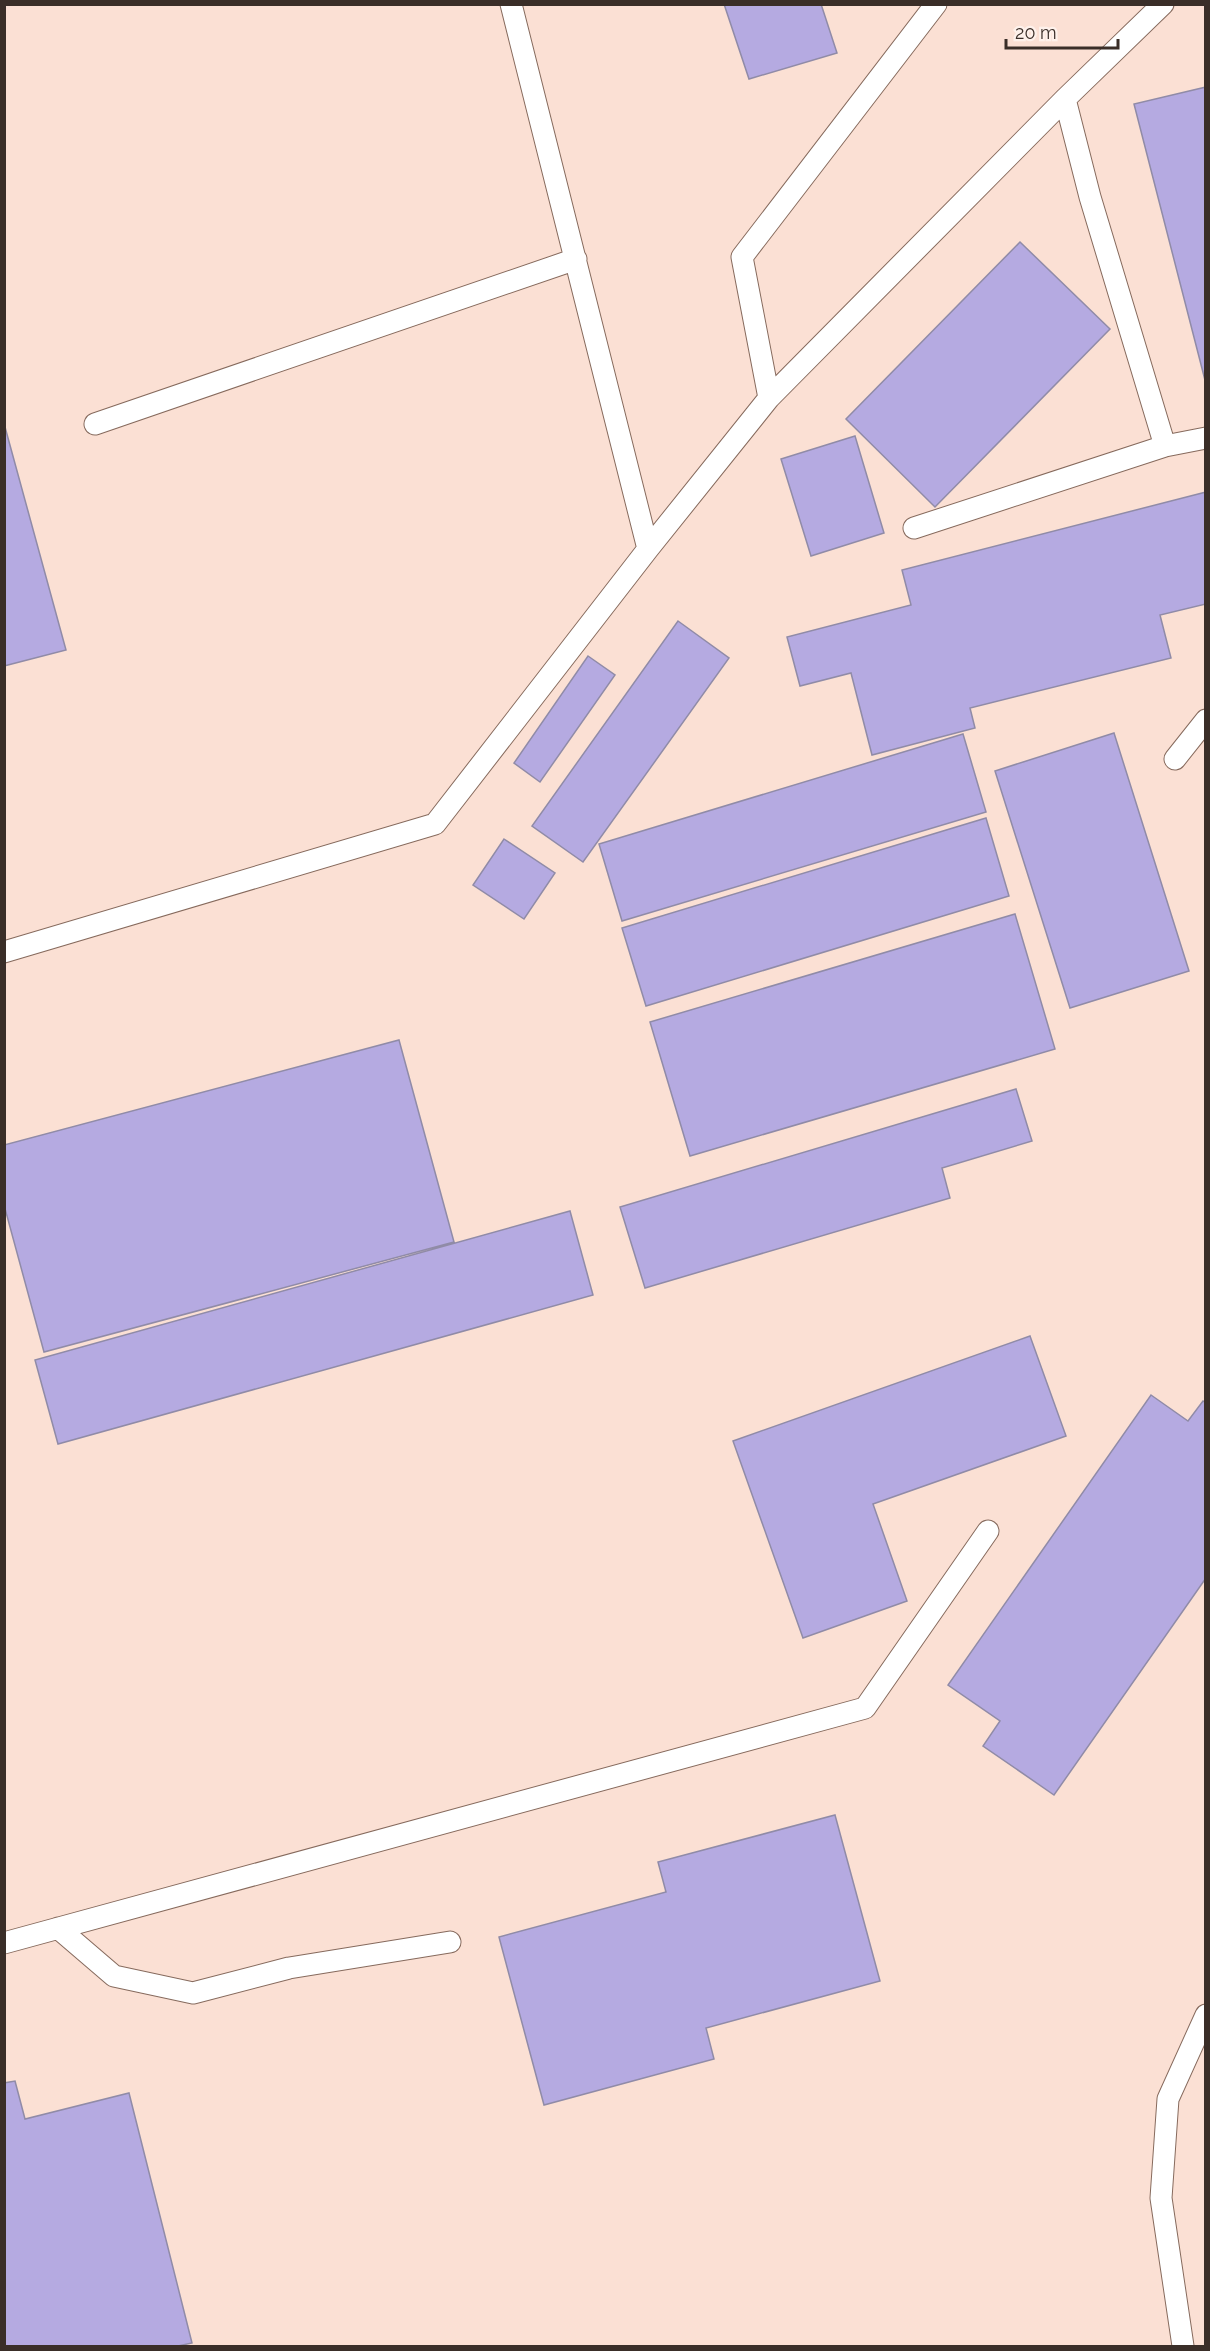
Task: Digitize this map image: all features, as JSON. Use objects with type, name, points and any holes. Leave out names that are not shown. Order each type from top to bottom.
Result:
[{"type":"lane","points":[[511,4],[648,549]]},
{"type":"lane","points":[[769,398],[742,256],[936,4]]},
{"type":"lane","points":[[4,952],[435,824],[648,549],[769,398],[1065,99],[1163,4]]},
{"type":"lane","points":[[1065,99],[1090,197],[1165,446]]},
{"type":"lane","points":[[95,424],[576,259]]},
{"type":"lane","points":[[914,528],[1165,446],[1206,438]]},
{"type":"lane","points":[[1174,759],[1206,720]]},
{"type":"lane","points":[[4,1943],[866,1708],[988,1531]]},
{"type":"lane","points":[[58,1928],[114,1976],[193,1993],[289,1968],[450,1942]]},
{"type":"lane","points":[[1183,2346],[1161,2198],[1168,2099],[1206,2015]]},
{"type":"building","points":[[724,4],[821,4],[837,53],[749,79]]},
{"type":"building","points":[[1206,87],[1206,384],[1134,104]]},
{"type":"building","points":[[1020,242],[1110,329],[935,507],[846,419]]},
{"type":"building","points":[[4,427],[66,650],[4,666]]},
{"type":"building","points":[[855,436],[884,533],[811,556],[781,459]]},
{"type":"building","points":[[1206,492],[1206,604],[1160,615],[1171,658],[970,708],[975,728],[872,755],[851,673],[800,686],[787,637],[911,605],[902,570]]},
{"type":"building","points":[[678,621],[729,658],[583,862],[532,826]]},
{"type":"building","points":[[588,656],[615,675],[540,782],[514,763]]},
{"type":"building","points":[[1114,733],[1189,971],[1070,1008],[995,771]]},
{"type":"building","points":[[963,734],[986,812],[622,921],[599,844]]},
{"type":"building","points":[[986,818],[1009,896],[646,1006],[622,928]]},
{"type":"building","points":[[504,839],[555,873],[524,919],[473,885]]},
{"type":"building","points":[[1015,914],[1055,1049],[690,1156],[650,1022]]},
{"type":"building","points":[[399,1040],[454,1242],[44,1352],[4,1205],[4,1145]]},
{"type":"building","points":[[1016,1089],[1032,1141],[942,1168],[950,1198],[645,1288],[620,1207]]},
{"type":"building","points":[[570,1211],[593,1295],[58,1444],[35,1360]]},
{"type":"building","points":[[1030,1336],[1066,1436],[873,1504],[907,1601],[803,1638],[733,1441]]},
{"type":"building","points":[[1151,1395],[1188,1421],[1203,1401],[1206,1403],[1206,1578],[1054,1795],[983,1746],[1000,1721],[948,1685]]},
{"type":"building","points":[[835,1815],[880,1981],[706,2028],[714,2059],[544,2105],[499,1937],[666,1892],[658,1862]]},
{"type":"building","points":[[15,2081],[25,2119],[129,2093],[192,2343],[178,2346],[4,2346],[4,2083]]}]
